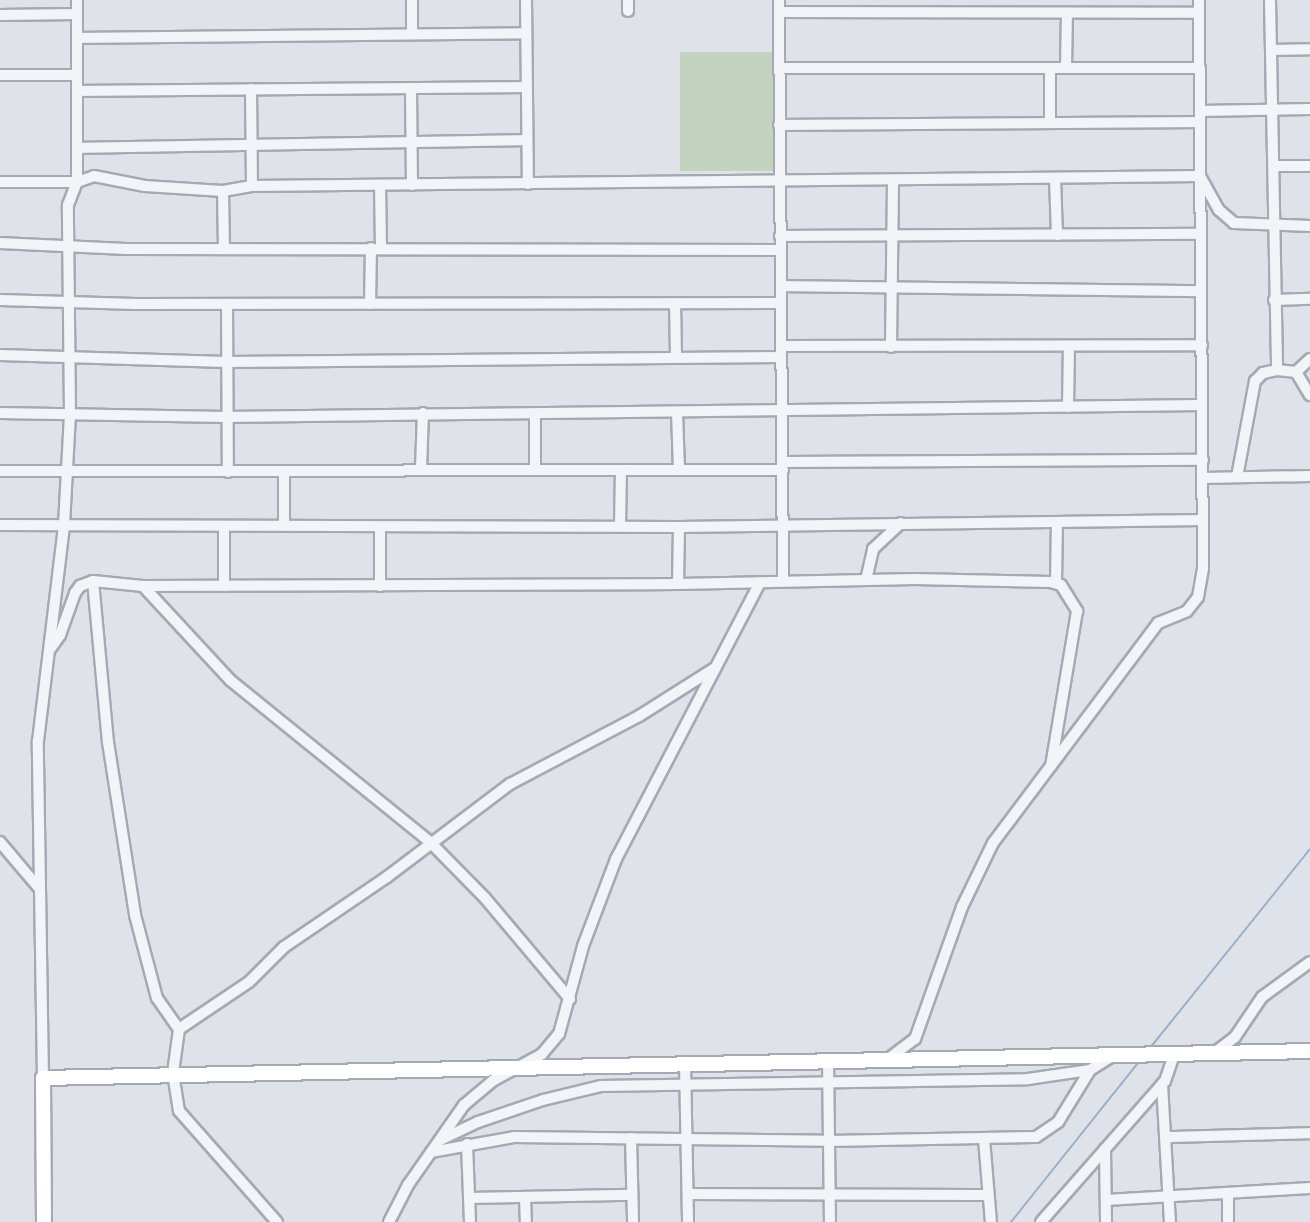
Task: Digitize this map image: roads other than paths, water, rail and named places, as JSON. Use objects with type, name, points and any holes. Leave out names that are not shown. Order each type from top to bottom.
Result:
[{"type":"main road","points":[[45,1222],[43,1078],[173,1073],[1310,1051]]},
{"type":"street","points":[[43,1078],[38,887],[38,741],[64,525],[67,473],[71,302],[68,204],[77,182],[76,0]]},
{"type":"street","points":[[412,0],[412,34]]},
{"type":"street","points":[[526,0],[528,184]]},
{"type":"street","points":[[779,0],[783,581]]},
{"type":"street","points":[[888,1059],[915,1040],[978,871],[993,843],[1158,623],[1187,611],[1198,597],[1203,568],[1199,0]]},
{"type":"street","points":[[1270,0],[1277,370]]},
{"type":"street","points":[[779,12],[1199,13]]},
{"type":"street","points":[[1066,13],[1066,68]]},
{"type":"street","points":[[0,15],[76,14]]},
{"type":"street","points":[[77,38],[526,33]]},
{"type":"street","points":[[1271,50],[1310,49]]},
{"type":"street","points":[[779,68],[1200,68]]},
{"type":"street","points":[[1050,68],[1050,123]]},
{"type":"street","points":[[0,75],[77,75]]},
{"type":"street","points":[[77,91],[526,87]]},
{"type":"street","points":[[411,88],[411,185]]},
{"type":"street","points":[[251,90],[252,186]]},
{"type":"street","points":[[779,125],[1050,123],[1200,116],[1272,109],[1310,109]]},
{"type":"street","points":[[77,148],[526,140]]},
{"type":"street","points":[[1274,166],[1310,166]]},
{"type":"street","points":[[0,182],[77,182],[94,176],[145,186],[224,190],[252,186],[779,183],[1200,176]]},
{"type":"street","points":[[1200,176],[1219,210],[1234,224],[1310,226]]},
{"type":"street","points":[[1055,178],[1057,235]]},
{"type":"street","points":[[891,347],[893,180]]},
{"type":"street","points":[[370,304],[380,185]]},
{"type":"street","points":[[224,190],[224,249]]},
{"type":"street","points":[[780,236],[1201,234]]},
{"type":"street","points":[[0,243],[224,249],[781,250]]},
{"type":"street","points":[[781,286],[1201,291]]},
{"type":"street","points":[[1275,300],[1310,299]]},
{"type":"street","points":[[0,300],[227,305],[781,303]]},
{"type":"street","points":[[675,303],[676,357]]},
{"type":"street","points":[[227,305],[228,472]]},
{"type":"street","points":[[0,355],[226,362],[676,357],[891,347],[1202,345]]},
{"type":"street","points":[[1068,407],[1069,346]]},
{"type":"street","points":[[1238,477],[1255,381],[1263,373],[1277,370],[1296,372],[1310,359]]},
{"type":"street","points":[[1296,372],[1310,395]]},
{"type":"street","points":[[0,413],[226,417],[1202,405]]},
{"type":"street","points":[[677,412],[679,469]]},
{"type":"street","points":[[421,469],[423,413]]},
{"type":"street","points":[[535,414],[535,470]]},
{"type":"street","points":[[0,471],[67,473],[421,469],[621,470],[1203,460]]},
{"type":"street","points":[[620,526],[621,470]]},
{"type":"street","points":[[284,471],[284,525]]},
{"type":"street","points":[[1203,478],[1310,476]]},
{"type":"street","points":[[0,525],[679,527],[1203,520]]},
{"type":"street","points":[[1056,583],[1058,522]]},
{"type":"street","points":[[866,580],[873,549],[901,523]]},
{"type":"street","points":[[224,526],[224,586]]},
{"type":"street","points":[[380,527],[380,586]]},
{"type":"street","points":[[678,584],[679,527]]},
{"type":"street","points":[[49,651],[60,635],[80,586],[93,581],[143,586],[678,584],[866,580],[1056,583],[1073,600],[1077,611],[1051,766]]},
{"type":"street","points":[[93,581],[108,742],[135,915],[157,998],[179,1029],[173,1073],[176,1100],[185,1120],[278,1222]]},
{"type":"street","points":[[389,1222],[431,1152],[464,1105],[550,1045],[563,1025],[583,946],[616,859],[760,582]]},
{"type":"street","points":[[143,586],[230,680],[431,843],[485,898],[570,999]]},
{"type":"street","points":[[179,1029],[249,982],[284,947],[510,784],[639,716],[715,668]]},
{"type":"street","points":[[0,842],[38,887]]},
{"type":"street","points":[[1214,1053],[1235,1036],[1262,997],[1310,962]]},
{"type":"street","points":[[1044,1220],[1162,1084],[1174,1055]]},
{"type":"street","points":[[439,1141],[478,1122],[582,1090],[617,1085],[1028,1079],[1090,1070],[1112,1056]]},
{"type":"street","points":[[828,1060],[830,1222]]},
{"type":"street","points":[[685,1063],[688,1222]]},
{"type":"street","points":[[431,1152],[514,1137],[829,1141],[1036,1137],[1047,1132],[1058,1122],[1090,1070]]},
{"type":"street","points":[[1162,1084],[1168,1137],[1170,1222]]},
{"type":"street","points":[[1168,1137],[1310,1133]]},
{"type":"street","points":[[631,1138],[633,1222]]},
{"type":"street","points":[[984,1139],[986,1195],[991,1222]]},
{"type":"street","points":[[467,1144],[470,1222]]},
{"type":"street","points":[[1105,1149],[1106,1222]]},
{"type":"street","points":[[1106,1200],[1310,1188]]},
{"type":"street","points":[[688,1194],[830,1192],[986,1195]]},
{"type":"street","points":[[1228,1193],[1228,1222]]},
{"type":"street","points":[[469,1198],[632,1195]]},
{"type":"street","points":[[525,1197],[526,1222]]},
{"type":"waterway","points":[[1150,1048],[1310,849]]},
{"type":"waterway","points":[[1011,1222],[1141,1059]]}]
